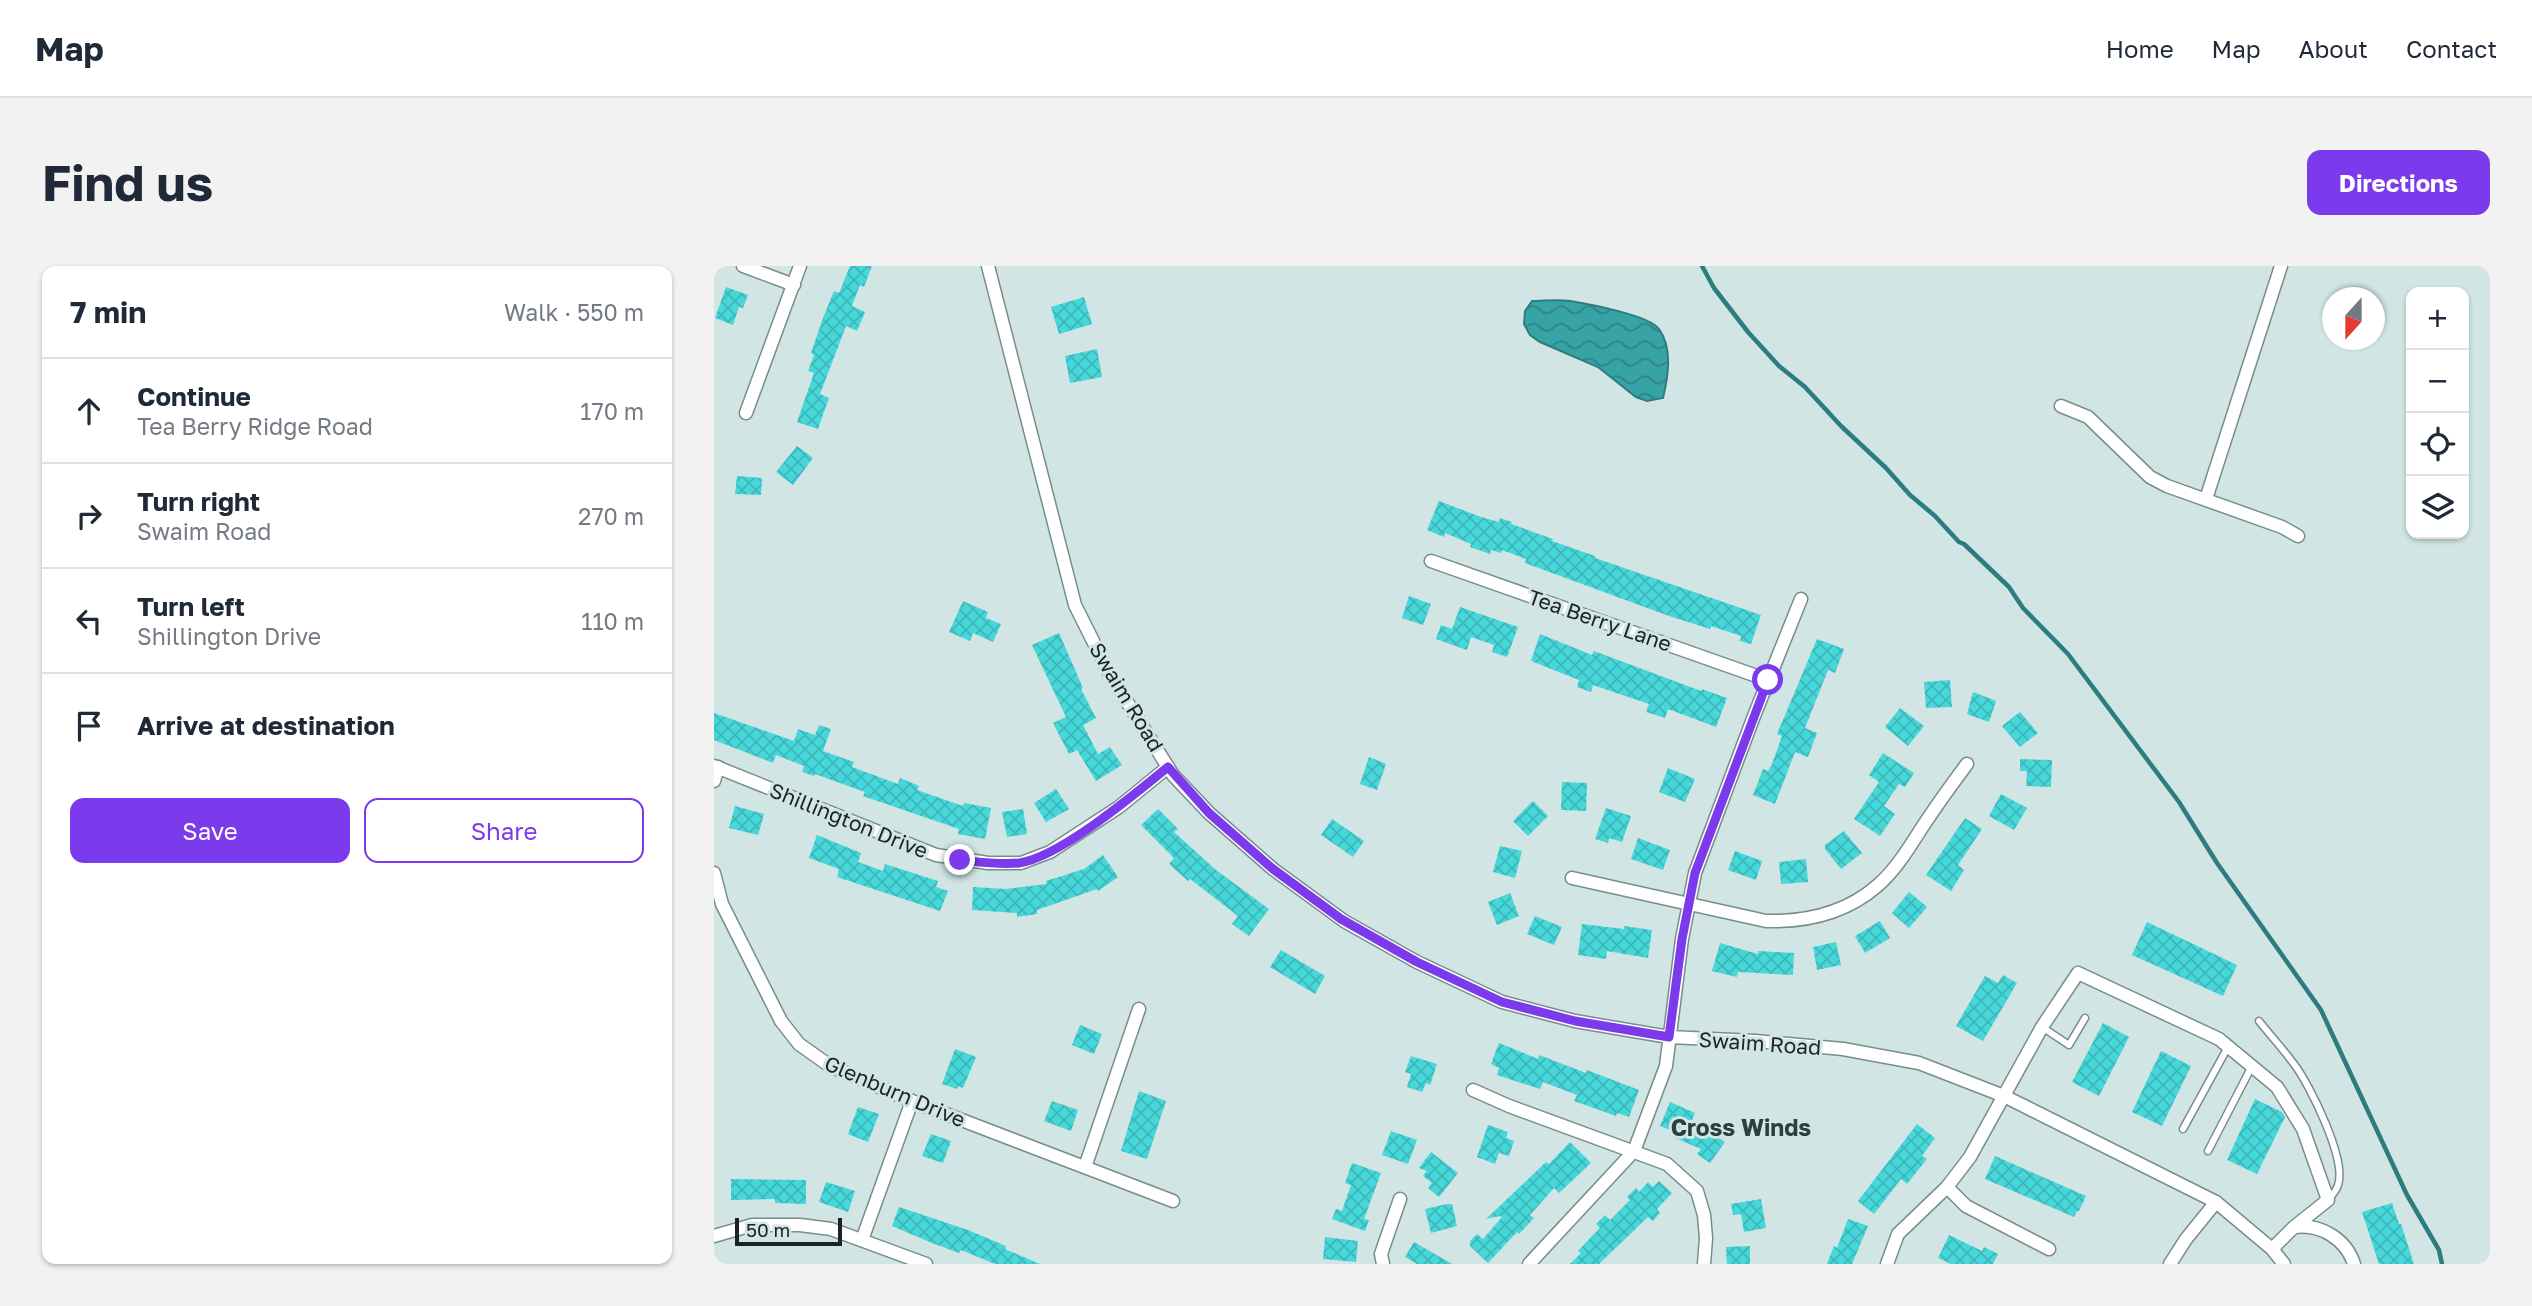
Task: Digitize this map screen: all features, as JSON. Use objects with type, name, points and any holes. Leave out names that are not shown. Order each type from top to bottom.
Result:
[{"type":"street","points":[[743,266],[794,285]]},
{"type":"street","points":[[747,413],[800,266]]},
{"type":"street","name":"Swaim Road","points":[[988,266],[1075,605],[1110,675],[1168,767],[1209,813],[1273,869],[1341,919],[1417,962],[1502,1002],[1575,1021],[1669,1037],[1843,1049],[1919,1063],[2004,1096],[2216,1202],[2272,1249],[2284,1264]]},
{"type":"street","points":[[2206,499],[2281,266]]},
{"type":"street","points":[[2061,405],[2088,417],[2150,477],[2167,486],[2282,527],[2298,536]]},
{"type":"street","name":"Tea Berry Lane","points":[[1431,561],[1768,680]]},
{"type":"street","points":[[1528,1264],[1634,1151],[1667,1066],[1669,1037],[1695,873],[1801,599]]},
{"type":"street","points":[[1572,878],[1766,921],[1792,921],[1824,916],[1877,886],[1903,857],[1967,764]]},
{"type":"street","points":[[714,781],[716,767]]},
{"type":"street","name":"Shillington Drive","points":[[716,767],[936,855],[988,863],[1021,863],[1050,852],[1118,807],[1168,767]]},
{"type":"street","name":"Glenburn Drive","points":[[714,873],[722,904],[781,1021],[799,1044],[830,1066],[912,1101],[1173,1201]]},
{"type":"street","points":[[1887,1264],[1898,1234],[1947,1187],[1970,1157],[2042,1027],[2078,973],[2228,1045],[2277,1087],[2302,1129],[2328,1200],[2272,1249]]},
{"type":"street","points":[[1085,1167],[1139,1009]]},
{"type":"street","points":[[1473,1090],[1509,1106],[1667,1164],[1697,1191],[1704,1215],[1704,1264]]},
{"type":"street","points":[[862,1240],[912,1101]]},
{"type":"street","points":[[1947,1187],[1966,1206],[2049,1250]]},
{"type":"street","points":[[1383,1264],[1381,1254],[1400,1199]]},
{"type":"street","points":[[2170,1264],[2216,1202]]},
{"type":"street","points":[[714,1236],[752,1225],[800,1225],[831,1229],[926,1264]]},
{"type":"street","points":[[2294,1227],[2308,1226],[2336,1236],[2352,1257],[2354,1264]]},
{"type":"lane","points":[[2042,1027],[2069,1045],[2085,1018]]},
{"type":"lane","points":[[2259,1021],[2295,1065],[2311,1091],[2340,1163],[2338,1186],[2328,1200]]},
{"type":"lane","points":[[2183,1129],[2228,1045]]},
{"type":"lane","points":[[2208,1151],[2252,1066]]},
{"type":"water","points":[[1532,301],[1579,302],[1631,315],[1653,324],[1663,337],[1668,354],[1663,398],[1647,401],[1636,397],[1598,367],[1530,335],[1524,324],[1525,311]]},
{"type":"building","points":[[850,266],[872,266],[864,287],[860,285],[852,306],[865,312],[857,331],[846,326],[820,394],[829,398],[818,429],[797,422],[814,373],[808,371],[814,355],[811,353],[834,291],[839,293]]},
{"type":"building","points":[[726,287],[748,295],[743,308],[739,307],[733,325],[715,318]]},
{"type":"building","points":[[1084,297],[1092,324],[1059,334],[1051,307]]},
{"type":"building","points":[[1097,349],[1102,377],[1070,383],[1065,356]]},
{"type":"building","points":[[797,446],[813,458],[793,485],[776,472]]},
{"type":"building","points":[[737,476],[762,478],[761,495],[735,494]]},
{"type":"building","points":[[1439,501],[1481,517],[1512,522],[1511,524],[1595,558],[1761,615],[1751,644],[1740,641],[1741,636],[1669,616],[1525,563],[1526,559],[1502,550],[1501,553],[1491,550],[1490,554],[1470,547],[1471,544],[1445,533],[1444,537],[1427,530]]},
{"type":"building","points":[[1409,596],[1431,604],[1423,625],[1402,618]]},
{"type":"building","points":[[963,601],[988,612],[986,618],[1001,624],[993,642],[973,633],[970,641],[949,632]]},
{"type":"building","points":[[1460,607],[1518,627],[1507,657],[1492,652],[1494,645],[1471,637],[1467,650],[1436,639],[1441,625],[1452,629]]},
{"type":"building","points":[[1059,633],[1083,688],[1081,689],[1096,718],[1083,725],[1098,754],[1110,747],[1122,765],[1096,781],[1077,750],[1069,754],[1053,723],[1066,717],[1032,645]]},
{"type":"building","points":[[1540,634],[1592,655],[1594,651],[1727,698],[1716,727],[1668,709],[1665,718],[1646,712],[1649,704],[1593,685],[1591,692],[1577,687],[1579,680],[1531,661]]},
{"type":"building","points":[[1817,639],[1844,649],[1835,673],[1828,670],[1805,728],[1817,733],[1808,757],[1795,752],[1775,804],[1753,795],[1763,769],[1768,771],[1772,764],[1782,736],[1777,734]]},
{"type":"building","points":[[1950,680],[1952,707],[1926,708],[1924,682]]},
{"type":"building","points":[[1973,692],[1996,701],[1989,722],[1967,714]]},
{"type":"building","points":[[1900,708],[1924,726],[1908,746],[1885,727]]},
{"type":"building","points":[[2020,712],[2038,733],[2020,747],[2002,726]]},
{"type":"building","points":[[714,713],[794,741],[798,729],[815,735],[819,725],[831,729],[823,751],[854,762],[852,767],[898,784],[900,778],[919,786],[917,790],[963,806],[964,803],[991,808],[985,839],[958,834],[959,829],[863,796],[865,792],[802,772],[804,766],[776,755],[773,763],[714,740]]},
{"type":"building","points":[[1883,753],[1914,773],[1905,787],[1899,784],[1884,806],[1895,814],[1880,836],[1854,819],[1879,782],[1869,775]]},
{"type":"building","points":[[1369,757],[1386,764],[1377,790],[1360,784]]},
{"type":"building","points":[[2020,759],[2052,760],[2051,787],[2026,786],[2027,771],[2020,771]]},
{"type":"building","points":[[1668,768],[1695,779],[1685,802],[1659,792]]},
{"type":"building","points":[[1562,782],[1587,783],[1586,811],[1561,810]]},
{"type":"building","points":[[1056,789],[1069,809],[1046,822],[1034,803]]},
{"type":"building","points":[[2001,794],[2027,808],[2014,830],[1989,816]]},
{"type":"building","points":[[1533,801],[1548,816],[1528,836],[1513,821]]},
{"type":"building","points":[[735,806],[764,814],[758,835],[729,828]]},
{"type":"building","points":[[1606,808],[1631,816],[1622,842],[1609,838],[1608,843],[1595,839]]},
{"type":"building","points":[[1023,809],[1027,834],[1007,837],[1002,812]]},
{"type":"building","points":[[1158,809],[1178,829],[1174,832],[1216,870],[1269,909],[1249,936],[1232,924],[1238,916],[1190,879],[1188,881],[1169,864],[1174,858],[1141,825]]},
{"type":"building","points":[[1965,818],[1982,829],[1958,865],[1964,870],[1951,891],[1926,875]]},
{"type":"building","points":[[1332,819],[1364,841],[1353,857],[1321,835]]},
{"type":"building","points":[[1844,831],[1862,853],[1841,869],[1825,849],[1825,845]]},
{"type":"building","points":[[817,835],[861,853],[858,862],[883,871],[885,864],[938,881],[936,887],[948,891],[940,911],[837,877],[839,869],[809,858]]},
{"type":"building","points":[[1638,838],[1670,850],[1663,870],[1631,859]]},
{"type":"building","points":[[1500,846],[1522,851],[1515,878],[1493,872]]},
{"type":"building","points":[[1735,851],[1762,861],[1756,880],[1728,870]]},
{"type":"building","points":[[1103,855],[1118,877],[1098,891],[1097,889],[1037,910],[1037,914],[1017,917],[1017,913],[972,910],[973,887],[1006,889],[1047,884],[1046,881],[1084,869]]},
{"type":"building","points":[[1806,859],[1808,882],[1781,884],[1779,862]]},
{"type":"building","points":[[1909,892],[1927,907],[1909,928],[1892,913]]},
{"type":"building","points":[[1510,893],[1519,916],[1497,925],[1488,902]]},
{"type":"building","points":[[1535,916],[1562,927],[1554,945],[1527,934]]},
{"type":"building","points":[[1880,921],[1890,938],[1865,953],[1855,936]]},
{"type":"building","points":[[2147,922],[2237,965],[2223,996],[2132,955]]},
{"type":"building","points":[[1582,924],[1652,930],[1648,958],[1607,951],[1606,959],[1578,955]]},
{"type":"building","points":[[1836,942],[1841,965],[1817,970],[1813,947]]},
{"type":"building","points":[[1720,943],[1758,954],[1758,951],[1794,953],[1793,975],[1738,972],[1737,977],[1712,971]]},
{"type":"building","points":[[1281,950],[1325,976],[1315,994],[1270,967]]},
{"type":"building","points":[[2003,975],[2017,983],[1983,1041],[1956,1026],[1985,976],[1998,983]]},
{"type":"building","points":[[2103,1023],[2129,1037],[2099,1096],[2072,1082]]},
{"type":"building","points":[[1080,1025],[1102,1034],[1094,1054],[1072,1045]]},
{"type":"building","points":[[1499,1043],[1538,1059],[1539,1055],[1639,1090],[1629,1117],[1617,1113],[1616,1116],[1574,1101],[1577,1095],[1543,1082],[1540,1089],[1497,1075],[1499,1068],[1491,1064]]},
{"type":"building","points":[[955,1049],[976,1057],[963,1088],[958,1086],[957,1089],[942,1084]]},
{"type":"building","points":[[2161,1051],[2191,1066],[2162,1126],[2132,1112]]},
{"type":"building","points":[[1411,1056],[1437,1064],[1430,1085],[1426,1083],[1422,1092],[1407,1087],[1411,1074],[1405,1072]]},
{"type":"building","points":[[1139,1091],[1166,1101],[1147,1159],[1121,1151]]},
{"type":"building","points":[[2255,1099],[2282,1112],[2285,1117],[2257,1174],[2227,1160]]},
{"type":"building","points":[[1052,1101],[1078,1110],[1071,1131],[1044,1121]]},
{"type":"building","points":[[1670,1102],[1695,1113],[1692,1120],[1725,1142],[1710,1163],[1697,1154],[1701,1149],[1673,1137],[1675,1132],[1660,1126]]},
{"type":"building","points":[[858,1107],[879,1114],[868,1142],[848,1134]]},
{"type":"building","points":[[1917,1124],[1935,1138],[1922,1156],[1927,1159],[1907,1184],[1901,1179],[1874,1214],[1858,1201]]},
{"type":"building","points":[[1488,1125],[1508,1132],[1506,1138],[1514,1141],[1509,1156],[1499,1153],[1495,1164],[1477,1157]]},
{"type":"building","points":[[1391,1131],[1417,1140],[1408,1164],[1382,1155]]},
{"type":"building","points":[[931,1134],[951,1141],[943,1163],[922,1156]]},
{"type":"building","points":[[1570,1142],[1591,1163],[1559,1193],[1554,1188],[1530,1215],[1534,1218],[1488,1263],[1470,1246],[1470,1241],[1477,1234],[1483,1239],[1502,1217],[1486,1219]]},
{"type":"building","points":[[1431,1152],[1458,1173],[1439,1197],[1428,1188],[1432,1183],[1423,1176],[1427,1171],[1419,1168]]},
{"type":"building","points":[[1995,1156],[2086,1196],[2079,1211],[2074,1217],[1985,1179]]},
{"type":"building","points":[[1352,1163],[1381,1173],[1364,1219],[1369,1220],[1365,1231],[1332,1219],[1336,1209],[1342,1211],[1351,1185],[1345,1183]]},
{"type":"building","points":[[731,1179],[806,1180],[806,1204],[775,1203],[775,1199],[731,1200]]},
{"type":"building","points":[[1659,1181],[1672,1193],[1657,1209],[1660,1213],[1653,1221],[1648,1217],[1599,1264],[1570,1264],[1581,1253],[1578,1251],[1600,1228],[1596,1224],[1605,1215],[1610,1220],[1630,1200],[1627,1197],[1636,1188],[1639,1192],[1648,1182],[1653,1187]]},
{"type":"building","points":[[826,1182],[855,1191],[848,1212],[819,1202]]},
{"type":"building","points":[[1761,1199],[1766,1228],[1744,1232],[1741,1214],[1733,1215],[1731,1204]]},
{"type":"building","points":[[2392,1203],[2414,1264],[2379,1264],[2362,1212]]},
{"type":"building","points":[[1452,1204],[1457,1226],[1431,1233],[1425,1209]]},
{"type":"building","points":[[899,1207],[968,1230],[1040,1264],[995,1264],[961,1250],[959,1253],[932,1243],[892,1226]]},
{"type":"building","points":[[1848,1219],[1868,1226],[1852,1264],[1827,1264],[1834,1246],[1837,1248]]},
{"type":"building","points":[[1949,1235],[1982,1251],[1984,1247],[1998,1254],[1993,1264],[1951,1264],[1938,1258]]},
{"type":"building","points":[[1325,1237],[1358,1241],[1356,1262],[1323,1259]]},
{"type":"building","points":[[1414,1242],[1452,1264],[1417,1264],[1405,1257]]},
{"type":"building","points":[[1750,1246],[1750,1264],[1727,1264],[1726,1247]]},
{"type":"waterway","points":[[1702,266],[1714,288],[1779,366],[1805,387],[1910,495],[2009,587],[2023,608],[2068,654],[2179,802],[2217,863],[2321,1010],[2407,1195],[2439,1250],[2442,1264]]},
{"type":"district","name":"Cross Winds","points":[[1741,1127]]},
{"type":"route","points":[[960,860],[1021,863],[1050,852],[1118,807],[1168,767],[1209,813],[1273,869],[1341,919],[1417,962],[1502,1002],[1575,1021],[1669,1037],[1682,939],[1695,873],[1768,680]]}]
